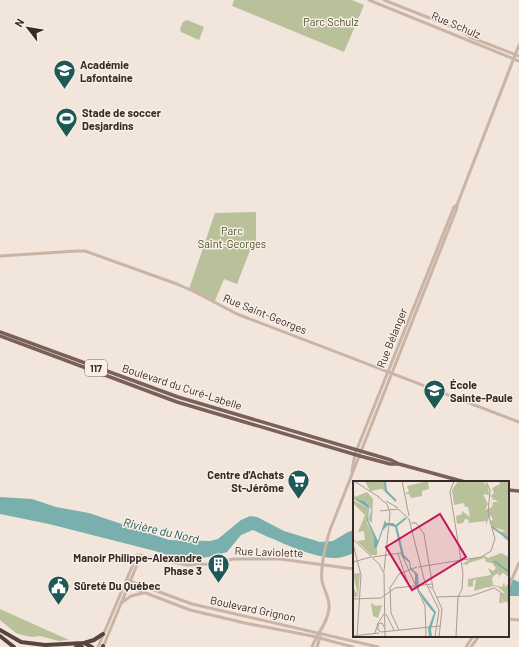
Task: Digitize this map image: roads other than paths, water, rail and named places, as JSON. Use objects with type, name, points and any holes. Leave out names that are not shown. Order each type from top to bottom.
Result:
[{"type":"highway","points":[[0,630],[17,640],[32,644],[52,646],[83,645],[92,647]]},
{"type":"highway","points":[[76,647],[96,640],[103,634]]},
{"type":"highway","points":[[0,636],[14,647]]},
{"type":"main road","name":"Boulevard du Curé-Labelle","points":[[0,332],[178,398],[358,453]]},
{"type":"main road","name":"Boulevard du Curé-Labelle","points":[[0,336],[177,402],[358,453]]},
{"type":"main road","name":"117","points":[[358,453],[390,464],[399,464],[461,481]]},
{"type":"main road","points":[[509,490],[519,491]]},
{"type":"street","name":"Rue Schulz","points":[[369,0],[519,61]]},
{"type":"street","name":"Rue Schulz","points":[[384,0],[460,30],[470,37],[519,56]]},
{"type":"street","name":"Rue Bélanger","points":[[320,633],[328,615],[329,606],[322,582],[327,538],[350,480],[358,453],[388,372],[437,255],[454,207],[519,45]]},
{"type":"street","name":"Rue Saint-Georges","points":[[0,256],[77,250],[85,251],[177,284],[238,314],[519,422]]},
{"type":"street","name":"Rue Bélanger","points":[[358,453],[400,355],[408,327]]},
{"type":"street","points":[[396,354],[400,355]]},
{"type":"street","name":"Rue Laviolette","points":[[128,581],[139,555],[187,565],[207,564],[239,558],[280,559],[353,569]]},
{"type":"street","points":[[509,586],[519,563]]},
{"type":"street","points":[[98,647],[128,581]]},
{"type":"street","name":"Boulevard Grignon","points":[[128,581],[192,604],[378,647]]},
{"type":"street","points":[[103,647],[121,603],[126,585]]},
{"type":"street","name":"Boulevard Grignon","points":[[126,585],[190,610],[353,647]]},
{"type":"street","points":[[121,603],[131,596],[144,593]]},
{"type":"street","points":[[509,619],[519,620]]},
{"type":"street","points":[[312,647],[320,633]]},
{"type":"street","points":[[466,647],[472,637]]},
{"type":"street","points":[[472,647],[478,637]]},
{"type":"street","points":[[317,647],[318,638]]},
{"type":"water","name":"Rivière du Nord","points":[[0,497],[32,499],[56,507],[89,513],[169,540],[210,541],[218,539],[241,520],[250,516],[257,517],[284,531],[320,542],[333,541],[353,530],[353,553],[338,558],[317,555],[294,548],[253,530],[241,535],[227,552],[196,559],[175,558],[155,551],[49,524],[0,514]]},
{"type":"water","points":[[509,577],[519,582],[519,596],[509,596]]},
{"type":"place","name":"Académie Lafontaine","points":[[64,90]]},
{"type":"place","name":"Stade de soccer Desjardins","points":[[66,138]]},
{"type":"place","name":"École Sainte-Paule","points":[[434,410]]},
{"type":"place","name":"Centre d'Achats St-Jérôme","points":[[299,500]]},
{"type":"place","name":"Manoir Philippe-Alexandre Phase 3","points":[[218,584]]},
{"type":"place","name":"Sûreté Du Québec","points":[[59,606]]},
{"type":"park label","name":"Parc Schulz","points":[[331,22]]},
{"type":"park label","name":"Parc Saint-Georges","points":[[232,237]]}]
